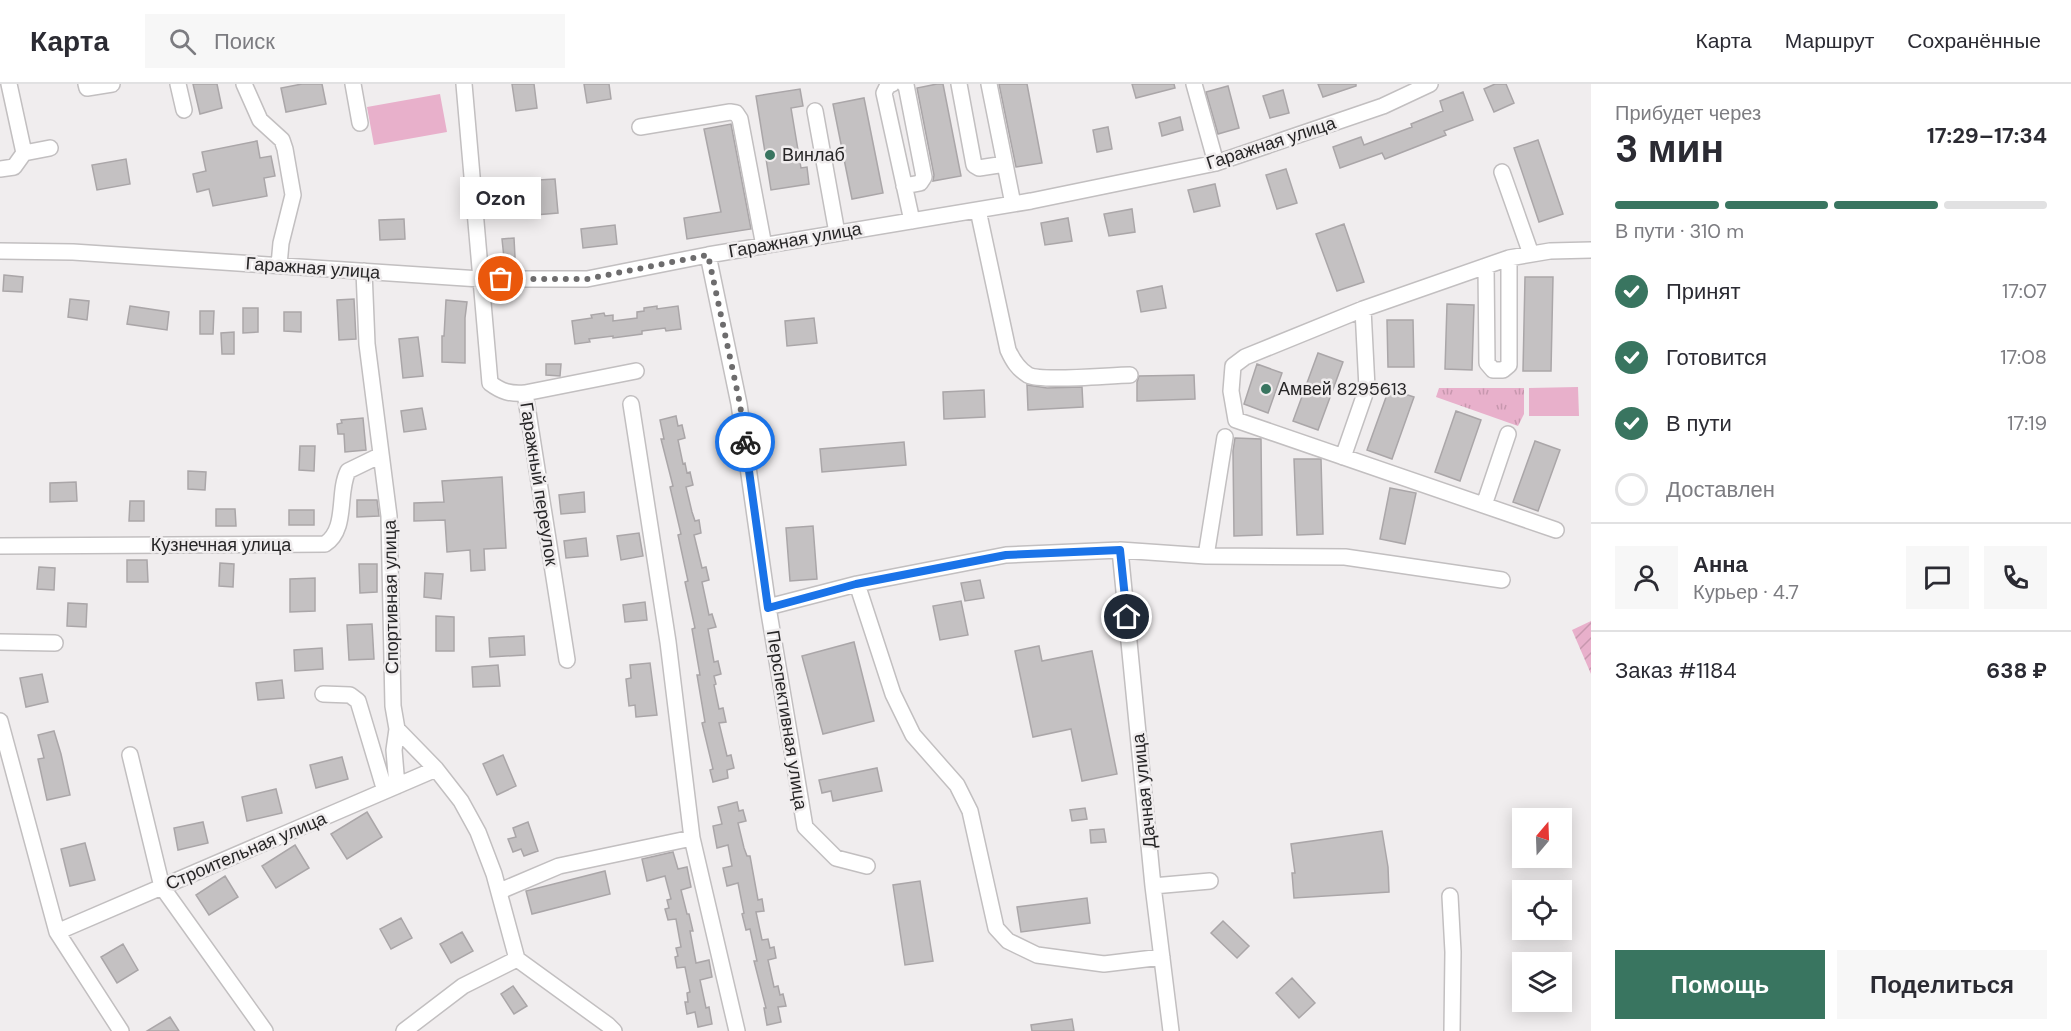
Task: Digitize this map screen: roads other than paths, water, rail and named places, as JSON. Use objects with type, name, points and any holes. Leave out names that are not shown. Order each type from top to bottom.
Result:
[{"type":"street","points":[[9,84],[24,153]]},
{"type":"street","points":[[86,84],[87,88],[112,84]]},
{"type":"street","points":[[178,84],[184,110]]},
{"type":"street","points":[[244,84],[260,120],[282,140],[285,149],[293,195],[281,243],[279,265]]},
{"type":"street","points":[[353,84],[360,123]]},
{"type":"street","name":"Гаражный переулок","points":[[464,84],[490,383],[510,394],[525,393],[567,660]]},
{"type":"street","points":[[904,84],[924,177],[920,183],[904,186]]},
{"type":"street","points":[[958,84],[974,165],[979,168],[1005,164]]},
{"type":"street","points":[[989,84],[1012,204]]},
{"type":"street","points":[[1194,84],[1216,163]]},
{"type":"street","name":"Гаражная улица","points":[[0,251],[73,252],[480,279],[587,279],[708,255],[1012,204],[1216,163],[1383,106],[1430,84]]},
{"type":"street","points":[[886,87],[912,221]]},
{"type":"street","points":[[815,111],[837,233]]},
{"type":"street","points":[[640,127],[730,112],[736,113],[740,119],[764,246]]},
{"type":"street","points":[[0,169],[14,167],[24,153],[50,148]]},
{"type":"street","points":[[1502,172],[1531,254]]},
{"type":"street","points":[[978,210],[1008,350],[1019,368],[1037,378],[1130,375]]},
{"type":"street","points":[[1556,530],[1236,420],[1231,391],[1233,366],[1245,357],[1363,309],[1509,258],[1550,250],[1591,250]]},
{"type":"street","name":"Перспективная улица","points":[[708,255],[740,404],[768,608],[805,827],[836,858],[867,866]]},
{"type":"street","points":[[1486,266],[1487,363],[1493,370],[1503,370],[1509,365],[1509,258]]},
{"type":"street","name":"Спортивная улица","points":[[364,271],[367,344],[389,516],[393,706],[397,729],[391,789]]},
{"type":"street","points":[[1343,457],[1367,388],[1363,309]]},
{"type":"street","points":[[525,393],[636,370]]},
{"type":"street","points":[[630,404],[668,642],[692,838],[737,1031]]},
{"type":"street","points":[[1484,505],[1508,434]]},
{"type":"street","points":[[1206,556],[1225,437]]},
{"type":"street","name":"Кузнечная улица","points":[[0,546],[325,544],[332,539],[337,530],[348,471],[381,455]]},
{"type":"street","points":[[768,608],[856,584],[1006,555],[1120,550],[1206,556],[1345,557],[1502,580]]},
{"type":"street","name":"Дачная улица","points":[[1120,550],[1153,886],[1171,1031]]},
{"type":"street","points":[[856,584],[893,694],[913,735],[957,785],[970,811],[996,928],[1008,941],[1037,955],[1104,964],[1162,957]]},
{"type":"street","points":[[0,642],[55,642]]},
{"type":"street","points":[[323,694],[350,695],[358,700],[391,789]]},
{"type":"street","points":[[0,721],[57,932],[121,1031]]},
{"type":"street","points":[[397,729],[436,770],[461,801],[478,832],[500,891],[517,959],[608,1024],[614,1031]]},
{"type":"street","points":[[130,754],[162,887],[265,1031]]},
{"type":"street","name":"Строительная улица","points":[[57,932],[436,770]]},
{"type":"street","points":[[500,891],[559,866],[692,838]]},
{"type":"street","points":[[1153,886],[1210,880]]},
{"type":"street","points":[[1450,897],[1453,952],[1452,1031]]},
{"type":"street","points":[[404,1031],[463,986],[517,959]]},
{"type":"place","name":"Винлаб","points":[[770,155]]},
{"type":"place","name":"Ozon","points":[[501,279]]},
{"type":"place","name":"Амвей 8295613","points":[[1266,389]]}]
